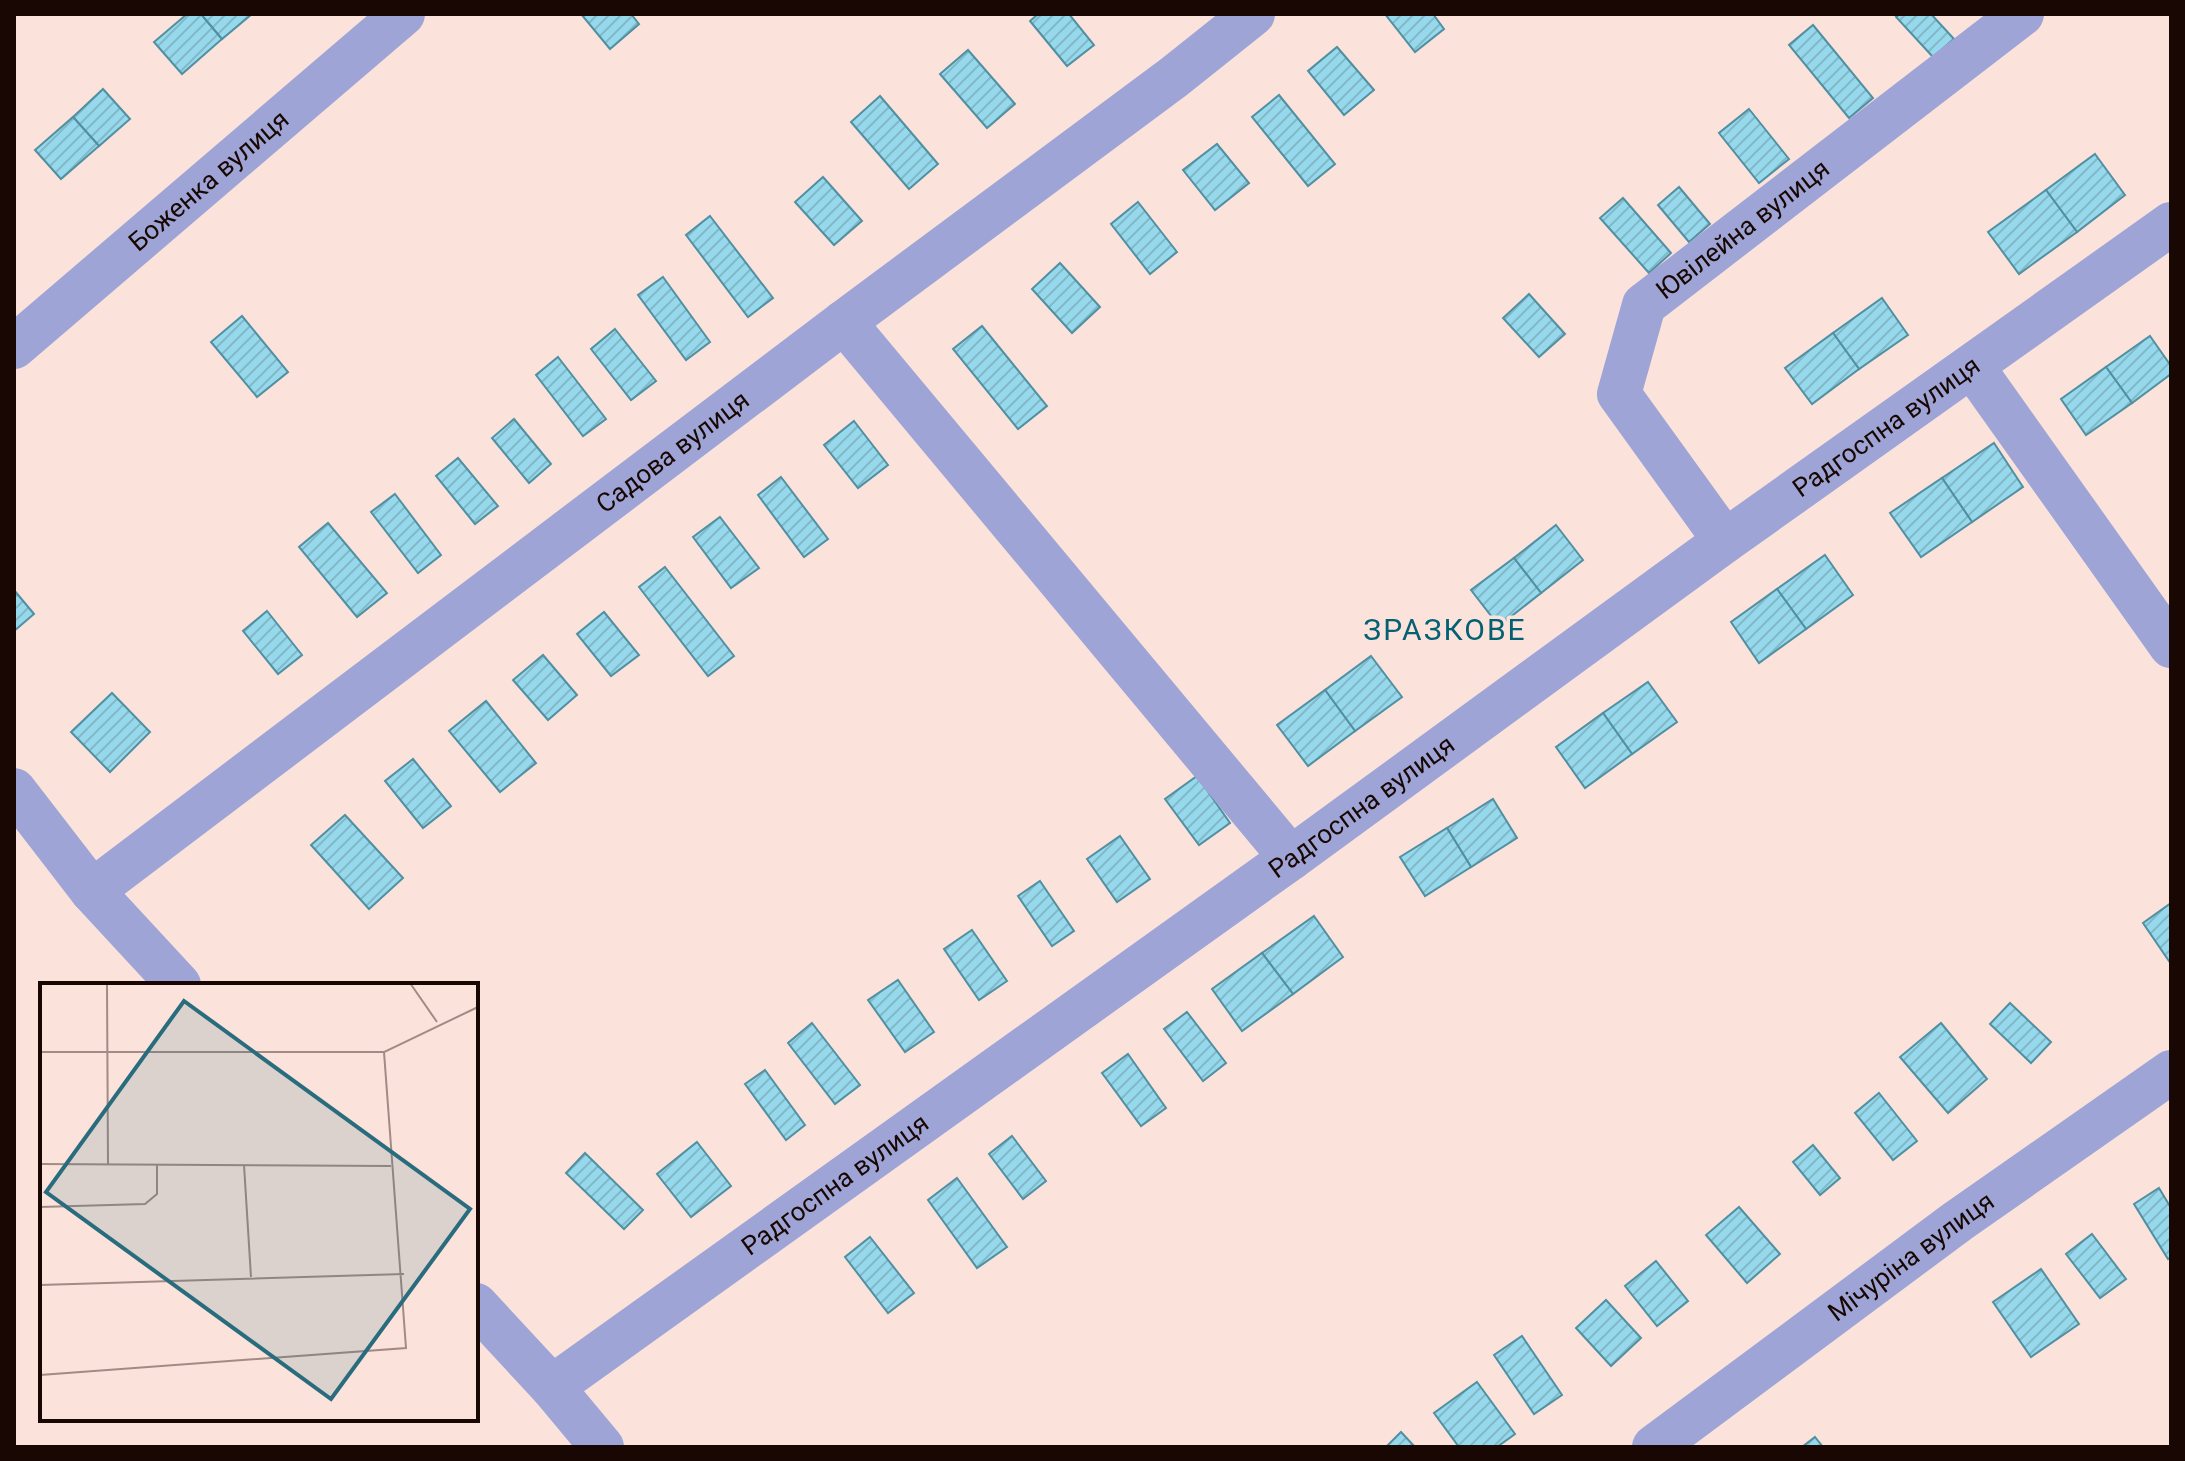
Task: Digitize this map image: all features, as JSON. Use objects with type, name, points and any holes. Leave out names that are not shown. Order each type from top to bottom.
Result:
[{"type":"street","name":"Боженка вулиця","points":[[14,347],[403,14]]},
{"type":"street","name":"Садова вулиця","points":[[92,891],[844,322],[1174,77],[1253,14]]},
{"type":"street","name":"Ювілейна вулиця","points":[[1725,541],[1619,394],[1644,305],[2022,14]]},
{"type":"street","name":"Радгоспна вулиця","points":[[552,1387],[1291,858],[1725,541],[2171,224]]},
{"type":"street","points":[[844,322],[1291,858]]},
{"type":"street","points":[[1972,366],[2171,646]]},
{"type":"street","points":[[14,790],[92,891],[177,983]]},
{"type":"street","name":"Мічуріна вулиця","points":[[1654,1447],[1958,1221],[2171,1072]]},
{"type":"street","points":[[478,1307],[602,1447]]},
{"type":"building","points":[[187,14],[201,14],[222,39],[182,74],[154,42]]},
{"type":"building","points":[[201,14],[252,14],[222,39]]},
{"type":"building","points":[[581,14],[631,14],[639,24],[610,49]]},
{"type":"building","points":[[1038,14],[1069,14],[1094,45],[1067,66],[1030,21]]},
{"type":"building","points":[[1385,14],[1433,14],[1444,29],[1415,52]]},
{"type":"building","points":[[1900,14],[1931,14],[1954,39],[1933,57],[1896,17]]},
{"type":"building","points":[[1813,25],[1873,98],[1849,118],[1789,45]]},
{"type":"building","points":[[1337,47],[1374,90],[1344,115],[1308,71]]},
{"type":"building","points":[[968,50],[1015,104],[987,128],[940,74]]},
{"type":"building","points":[[103,89],[130,119],[99,146],[73,117]]},
{"type":"building","points":[[1279,95],[1335,164],[1308,186],[1252,117]]},
{"type":"building","points":[[880,96],[938,164],[909,189],[851,122]]},
{"type":"building","points":[[1749,109],[1789,159],[1759,183],[1719,133]]},
{"type":"building","points":[[73,117],[99,146],[61,179],[35,150]]},
{"type":"building","points":[[1217,144],[1249,183],[1215,210],[1183,170]]},
{"type":"building","points":[[2095,154],[2125,195],[2077,232],[2046,190]]},
{"type":"building","points":[[823,177],[862,221],[834,245],[795,202]]},
{"type":"building","points":[[1679,187],[1710,224],[1689,242],[1658,205]]},
{"type":"building","points":[[2046,190],[2077,232],[2019,274],[1988,232]]},
{"type":"building","points":[[1623,198],[1671,253],[1649,273],[1600,218]]},
{"type":"building","points":[[1138,202],[1177,252],[1150,274],[1111,224]]},
{"type":"building","points":[[710,216],[773,298],[748,317],[686,235]]},
{"type":"building","points":[[1060,263],[1100,307],[1072,333],[1032,289]]},
{"type":"building","points":[[663,277],[710,342],[686,360],[638,295]]},
{"type":"building","points":[[1529,294],[1565,334],[1539,357],[1503,318]]},
{"type":"building","points":[[1882,298],[1908,335],[1859,369],[1833,333]]},
{"type":"building","points":[[242,316],[288,372],[257,397],[211,342]]},
{"type":"building","points":[[982,326],[1047,406],[1018,429],[953,349]]},
{"type":"building","points":[[615,329],[656,381],[631,400],[591,349]]},
{"type":"building","points":[[1833,333],[1859,369],[1812,404],[1785,368]]},
{"type":"building","points":[[2150,336],[2171,366],[2171,374],[2132,403],[2106,367]]},
{"type":"building","points":[[558,357],[606,419],[583,436],[536,375]]},
{"type":"building","points":[[2106,367],[2132,403],[2086,435],[2061,399]]},
{"type":"building","points":[[514,419],[551,464],[529,483],[492,438]]},
{"type":"building","points":[[854,421],[888,465],[858,488],[824,445]]},
{"type":"building","points":[[1994,443],[2023,487],[1972,522],[1942,478]]},
{"type":"building","points":[[458,458],[498,506],[475,524],[436,476]]},
{"type":"building","points":[[781,477],[828,539],[804,557],[758,495]]},
{"type":"building","points":[[1942,478],[1972,522],[1921,557],[1890,513]]},
{"type":"building","points":[[395,494],[441,555],[418,573],[371,512]]},
{"type":"building","points":[[720,517],[759,568],[731,588],[693,537]]},
{"type":"building","points":[[328,523],[387,593],[357,617],[299,547]]},
{"type":"building","points":[[1556,525],[1583,560],[1541,593],[1514,558]]},
{"type":"building","points":[[1825,555],[1853,595],[1806,629],[1777,589]]},
{"type":"building","points":[[1514,558],[1541,593],[1499,626],[1471,590]]},
{"type":"building","points":[[665,567],[734,656],[708,676],[639,587]]},
{"type":"building","points":[[1777,589],[1806,629],[1759,663],[1731,622]]},
{"type":"building","points":[[14,590],[34,614],[14,631]]},
{"type":"building","points":[[267,611],[302,655],[278,674],[243,631]]},
{"type":"building","points":[[604,612],[639,655],[611,676],[577,634]]},
{"type":"building","points":[[543,655],[577,695],[548,720],[513,680]]},
{"type":"building","points":[[1371,656],[1402,697],[1355,731],[1325,690]]},
{"type":"building","points":[[1648,682],[1677,722],[1632,754],[1603,713]]},
{"type":"building","points":[[1325,690],[1355,731],[1308,766],[1277,725]]},
{"type":"building","points":[[112,693],[150,732],[110,772],[71,732]]},
{"type":"building","points":[[486,701],[536,763],[500,792],[449,731]]},
{"type":"building","points":[[1603,713],[1632,754],[1585,788],[1556,747]]},
{"type":"building","points":[[413,759],[451,806],[423,828],[385,781]]},
{"type":"building","points":[[1197,776],[1230,823],[1199,845],[1165,799]]},
{"type":"building","points":[[1493,799],[1517,838],[1471,867],[1447,828]]},
{"type":"building","points":[[345,815],[403,878],[369,909],[311,845]]},
{"type":"building","points":[[1447,828],[1471,867],[1425,896],[1400,857]]},
{"type":"building","points":[[1120,836],[1150,879],[1117,902],[1087,859]]},
{"type":"building","points":[[1040,881],[1074,931],[1052,946],[1018,896]]},
{"type":"building","points":[[2171,903],[2171,964],[2143,923]]},
{"type":"building","points":[[1314,916],[1343,957],[1293,994],[1262,953]]},
{"type":"building","points":[[972,930],[1007,981],[979,1000],[944,949]]},
{"type":"building","points":[[1262,953],[1293,994],[1242,1031],[1212,989]]},
{"type":"building","points":[[898,980],[934,1032],[905,1052],[868,1000]]},
{"type":"building","points":[[2010,1003],[2051,1042],[2031,1063],[1990,1024]]},
{"type":"building","points":[[1187,1012],[1226,1063],[1203,1081],[1164,1029]]},
{"type":"building","points":[[812,1023],[860,1085],[835,1104],[788,1043]]},
{"type":"building","points":[[1941,1023],[1987,1079],[1948,1113],[1900,1057]]},
{"type":"building","points":[[1128,1054],[1166,1108],[1141,1126],[1102,1073]]},
{"type":"building","points":[[765,1070],[805,1125],[786,1140],[745,1084]]},
{"type":"building","points":[[1879,1093],[1917,1141],[1893,1160],[1855,1113]]},
{"type":"building","points":[[1012,1136],[1046,1181],[1023,1199],[989,1154]]},
{"type":"building","points":[[697,1142],[731,1186],[691,1217],[657,1174]]},
{"type":"building","points":[[1813,1145],[1840,1178],[1820,1195],[1793,1162]]},
{"type":"building","points":[[585,1153],[643,1210],[624,1229],[566,1173]]},
{"type":"building","points":[[957,1178],[1007,1247],[977,1268],[928,1200]]},
{"type":"building","points":[[2159,1188],[2171,1208],[2171,1257],[2168,1259],[2134,1204]]},
{"type":"building","points":[[1739,1207],[1780,1254],[1747,1283],[1706,1235]]},
{"type":"building","points":[[2092,1234],[2126,1279],[2100,1298],[2066,1254]]},
{"type":"building","points":[[870,1237],[914,1293],[888,1313],[845,1257]]},
{"type":"building","points":[[1656,1261],[1688,1301],[1657,1326],[1625,1286]]},
{"type":"building","points":[[2041,1269],[2079,1324],[2031,1357],[1993,1302]]},
{"type":"building","points":[[1606,1300],[1641,1338],[1611,1366],[1576,1328]]},
{"type":"building","points":[[1522,1336],[1562,1395],[1534,1414],[1494,1355]]},
{"type":"building","points":[[1477,1382],[1515,1434],[1497,1447],[1459,1447],[1434,1413]]},
{"type":"building","points":[[1401,1432],[1415,1447],[1386,1447]]},
{"type":"building","points":[[1815,1437],[1823,1447],[1802,1447]]},
{"type":"district","name":"ЗРАЗКОВЕ","points":[[1445,630]]}]
